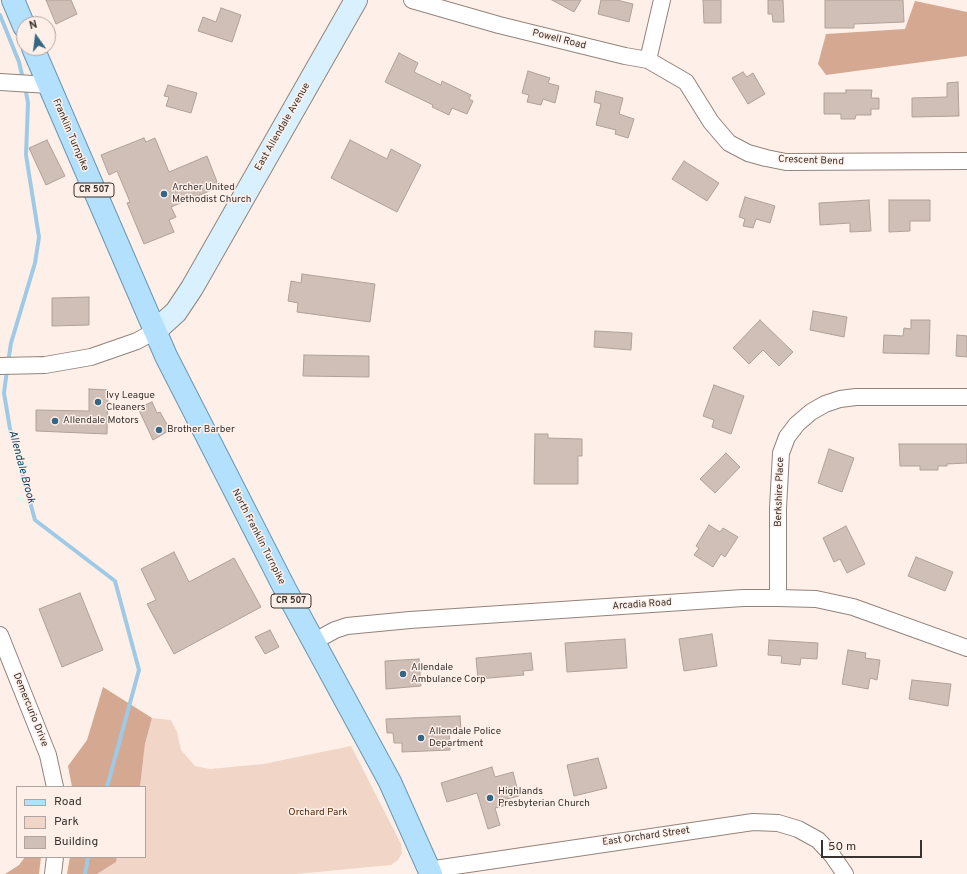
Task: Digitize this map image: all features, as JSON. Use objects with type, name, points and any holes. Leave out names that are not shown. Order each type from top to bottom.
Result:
[{"type":"main road","points":[[13,0],[20,16]]},
{"type":"main road","name":"East Allendale Avenue","points":[[155,331],[176,312],[192,288],[356,0]]},
{"type":"main road","name":"Franklin Turnpike","points":[[35,56],[40,85],[155,331]]},
{"type":"main road","name":"North Franklin Turnpike","points":[[155,331],[173,370],[313,642],[390,782],[425,873]]},
{"type":"street","name":"Powell Road","points":[[412,0],[507,27],[625,56],[648,60]]},
{"type":"street","points":[[648,60],[662,0]]},
{"type":"street","name":"Crescent Bend","points":[[648,60],[686,82],[711,122],[730,143],[748,152],[766,158],[786,162],[967,162]]},
{"type":"street","points":[[8,83],[40,85]]},
{"type":"street","points":[[0,366],[68,362],[91,357],[137,341],[155,331]]},
{"type":"street","name":"Berkshire Place","points":[[778,598],[778,508],[781,453],[787,437],[797,424],[811,412],[825,404],[840,399],[856,397],[967,397]]},
{"type":"street","name":"Arcadia Road","points":[[313,642],[334,630],[347,626],[743,598],[778,598],[816,599],[853,607],[967,648]]},
{"type":"street","name":"Demercurio Drive","points":[[0,635],[48,755],[55,786]]},
{"type":"street","name":"East Orchard Street","points":[[425,873],[752,822],[778,823],[798,829],[818,840],[832,855],[845,874]]},
{"type":"street","points":[[53,874],[54,858]]},
{"type":"green space","name":"Orchard Park","points":[[152,718],[171,720],[177,732],[181,750],[195,766],[210,769],[263,764],[351,746],[401,844],[402,853],[398,860],[391,865],[296,874],[97,874],[116,862],[117,858],[146,858],[146,786],[140,786],[145,744]]},
{"type":"shaded area","points":[[915,1],[967,12],[967,56],[826,75],[818,64],[826,34],[905,29]]},
{"type":"shaded area","points":[[103,687],[152,718],[145,744],[140,786],[72,786],[68,766],[87,740]]},
{"type":"shaded area","points":[[24,858],[41,858],[39,874],[5,874],[19,865]]},
{"type":"shaded area","points":[[70,858],[117,858],[116,862],[97,874],[67,874]]},
{"type":"building","points":[[46,0],[71,0],[77,14],[56,24],[56,16],[53,16]]},
{"type":"building","points":[[552,0],[581,0],[574,12]]},
{"type":"building","points":[[601,0],[617,0],[633,4],[629,22],[598,14]]},
{"type":"building","points":[[703,0],[721,0],[721,23],[704,23]]},
{"type":"building","points":[[768,0],[783,0],[784,22],[773,22],[772,14],[768,14]]},
{"type":"building","points":[[825,0],[903,0],[904,22],[854,24],[854,28],[825,28]]},
{"type":"building","points":[[221,8],[241,15],[232,42],[198,31],[203,17],[216,22]]},
{"type":"building","points":[[399,53],[418,63],[414,72],[441,85],[442,81],[471,95],[469,99],[473,101],[467,114],[452,108],[449,115],[432,107],[433,105],[385,82]]},
{"type":"building","points":[[528,71],[550,78],[548,83],[559,86],[555,103],[543,99],[541,105],[527,102],[529,95],[522,93]]},
{"type":"building","points":[[743,72],[747,77],[753,73],[765,94],[748,104],[732,78]]},
{"type":"building","points":[[958,82],[959,116],[912,117],[912,98],[947,97],[947,83]]},
{"type":"building","points":[[168,85],[197,93],[191,113],[166,106],[169,97],[164,96]]},
{"type":"building","points":[[846,90],[872,90],[871,98],[879,98],[879,109],[871,109],[871,115],[856,115],[855,119],[841,119],[841,114],[824,114],[824,93],[846,93]]},
{"type":"building","points":[[596,91],[623,98],[619,114],[634,119],[628,138],[615,134],[616,130],[596,125],[601,104],[594,102]]},
{"type":"building","name":"Archer United Methodist Church","points":[[144,138],[146,142],[155,138],[169,172],[207,156],[219,187],[171,207],[176,217],[169,220],[174,232],[144,244],[127,203],[130,202],[117,171],[109,175],[101,155]]},
{"type":"building","points":[[47,140],[65,176],[46,185],[29,148]]},
{"type":"building","points":[[350,140],[387,159],[391,149],[421,165],[397,212],[331,178]]},
{"type":"building","points":[[684,161],[719,183],[707,201],[672,179]]},
{"type":"building","points":[[745,197],[775,206],[770,223],[756,219],[753,228],[743,226],[745,219],[739,217]]},
{"type":"building","points":[[869,200],[871,231],[850,232],[850,223],[820,225],[819,203]]},
{"type":"building","points":[[889,200],[930,200],[930,221],[910,221],[910,231],[889,232]]},
{"type":"building","points":[[302,274],[375,284],[370,322],[297,312],[298,303],[288,301],[291,281],[301,283]]},
{"type":"building","points":[[89,297],[89,325],[52,326],[52,298]]},
{"type":"building","points":[[813,311],[847,317],[844,337],[810,330]]},
{"type":"building","points":[[760,320],[793,352],[779,366],[763,350],[749,364],[733,348]]},
{"type":"building","points":[[911,320],[930,320],[929,354],[883,353],[884,335],[903,336],[904,328],[911,329]]},
{"type":"building","points":[[595,331],[632,333],[631,350],[594,347]]},
{"type":"building","points":[[957,335],[967,336],[967,357],[956,356]]},
{"type":"building","points":[[304,355],[369,356],[369,377],[303,376]]},
{"type":"building","points":[[714,385],[744,396],[731,434],[712,427],[714,420],[703,416]]},
{"type":"building","points":[[89,389],[108,390],[107,434],[36,431],[36,410],[89,411]]},
{"type":"building","points":[[152,402],[157,413],[160,412],[170,430],[153,440],[138,408]]},
{"type":"building","points":[[535,434],[548,434],[548,438],[582,439],[582,456],[578,456],[578,484],[534,484]]},
{"type":"building","points":[[899,444],[967,444],[967,463],[938,466],[938,470],[920,470],[920,466],[900,466]]},
{"type":"building","points":[[829,449],[854,458],[842,492],[818,483]]},
{"type":"building","points":[[726,453],[740,467],[715,493],[700,479]]},
{"type":"building","points":[[709,525],[720,532],[723,528],[738,537],[725,557],[721,554],[713,567],[694,555],[699,548],[696,546]]},
{"type":"building","points":[[846,526],[865,564],[847,573],[840,559],[834,562],[823,538]]},
{"type":"building","points":[[174,552],[189,582],[234,558],[261,607],[174,654],[147,604],[156,600],[141,569]]},
{"type":"building","points":[[916,557],[953,572],[945,591],[908,576]]},
{"type":"building","points":[[80,593],[103,650],[62,667],[39,609]]},
{"type":"building","points":[[270,630],[279,647],[265,654],[255,637]]},
{"type":"building","points":[[712,634],[717,666],[684,671],[679,639]]},
{"type":"building","points":[[625,639],[627,668],[567,672],[565,643]]},
{"type":"building","points":[[769,640],[818,643],[817,659],[801,658],[800,665],[781,663],[782,656],[768,655]]},
{"type":"building","points":[[848,650],[866,653],[865,658],[880,660],[877,680],[870,678],[868,689],[842,684]]},
{"type":"building","points":[[531,653],[533,670],[523,671],[524,675],[478,679],[476,658]]},
{"type":"building","name":"Allendale Ambulance Corp","points":[[419,659],[421,686],[386,689],[385,661]]},
{"type":"building","points":[[912,680],[951,684],[948,706],[909,699]]},
{"type":"building","name":"Allendale Police Department","points":[[460,716],[461,730],[449,730],[450,750],[402,752],[402,743],[394,743],[393,733],[387,733],[386,719]]},
{"type":"building","points":[[598,758],[607,788],[574,796],[567,765]]},
{"type":"building","name":"Highlands Presbyterian Church","points":[[492,767],[495,777],[513,772],[519,796],[502,800],[504,806],[495,808],[500,825],[488,829],[477,793],[447,802],[441,783]]},
{"type":"waterway","name":"Allendale Brook","points":[[0,15],[19,62],[23,79]]},
{"type":"waterway","name":"Allendale Brook","points":[[8,363],[11,343],[35,263],[39,237],[26,155],[28,103],[25,87]]},
{"type":"waterway","name":"Allendale Brook","points":[[7,370],[4,393],[10,429],[35,520],[115,581],[139,670],[107,786]]},
{"type":"waterway","name":"Allendale Brook","points":[[85,874],[88,858]]},
{"type":"place","name":"Archer United Methodist Church","points":[[164,194]]},
{"type":"place","name":"Ivy League Cleaners","points":[[98,402]]},
{"type":"place","name":"Allendale Motors","points":[[55,421]]},
{"type":"place","name":"Brother Barber","points":[[159,430]]},
{"type":"place","name":"Allendale Ambulance Corp","points":[[403,674]]},
{"type":"place","name":"Allendale Police Department","points":[[421,738]]},
{"type":"place","name":"Highlands Presbyterian Church","points":[[490,798]]}]
